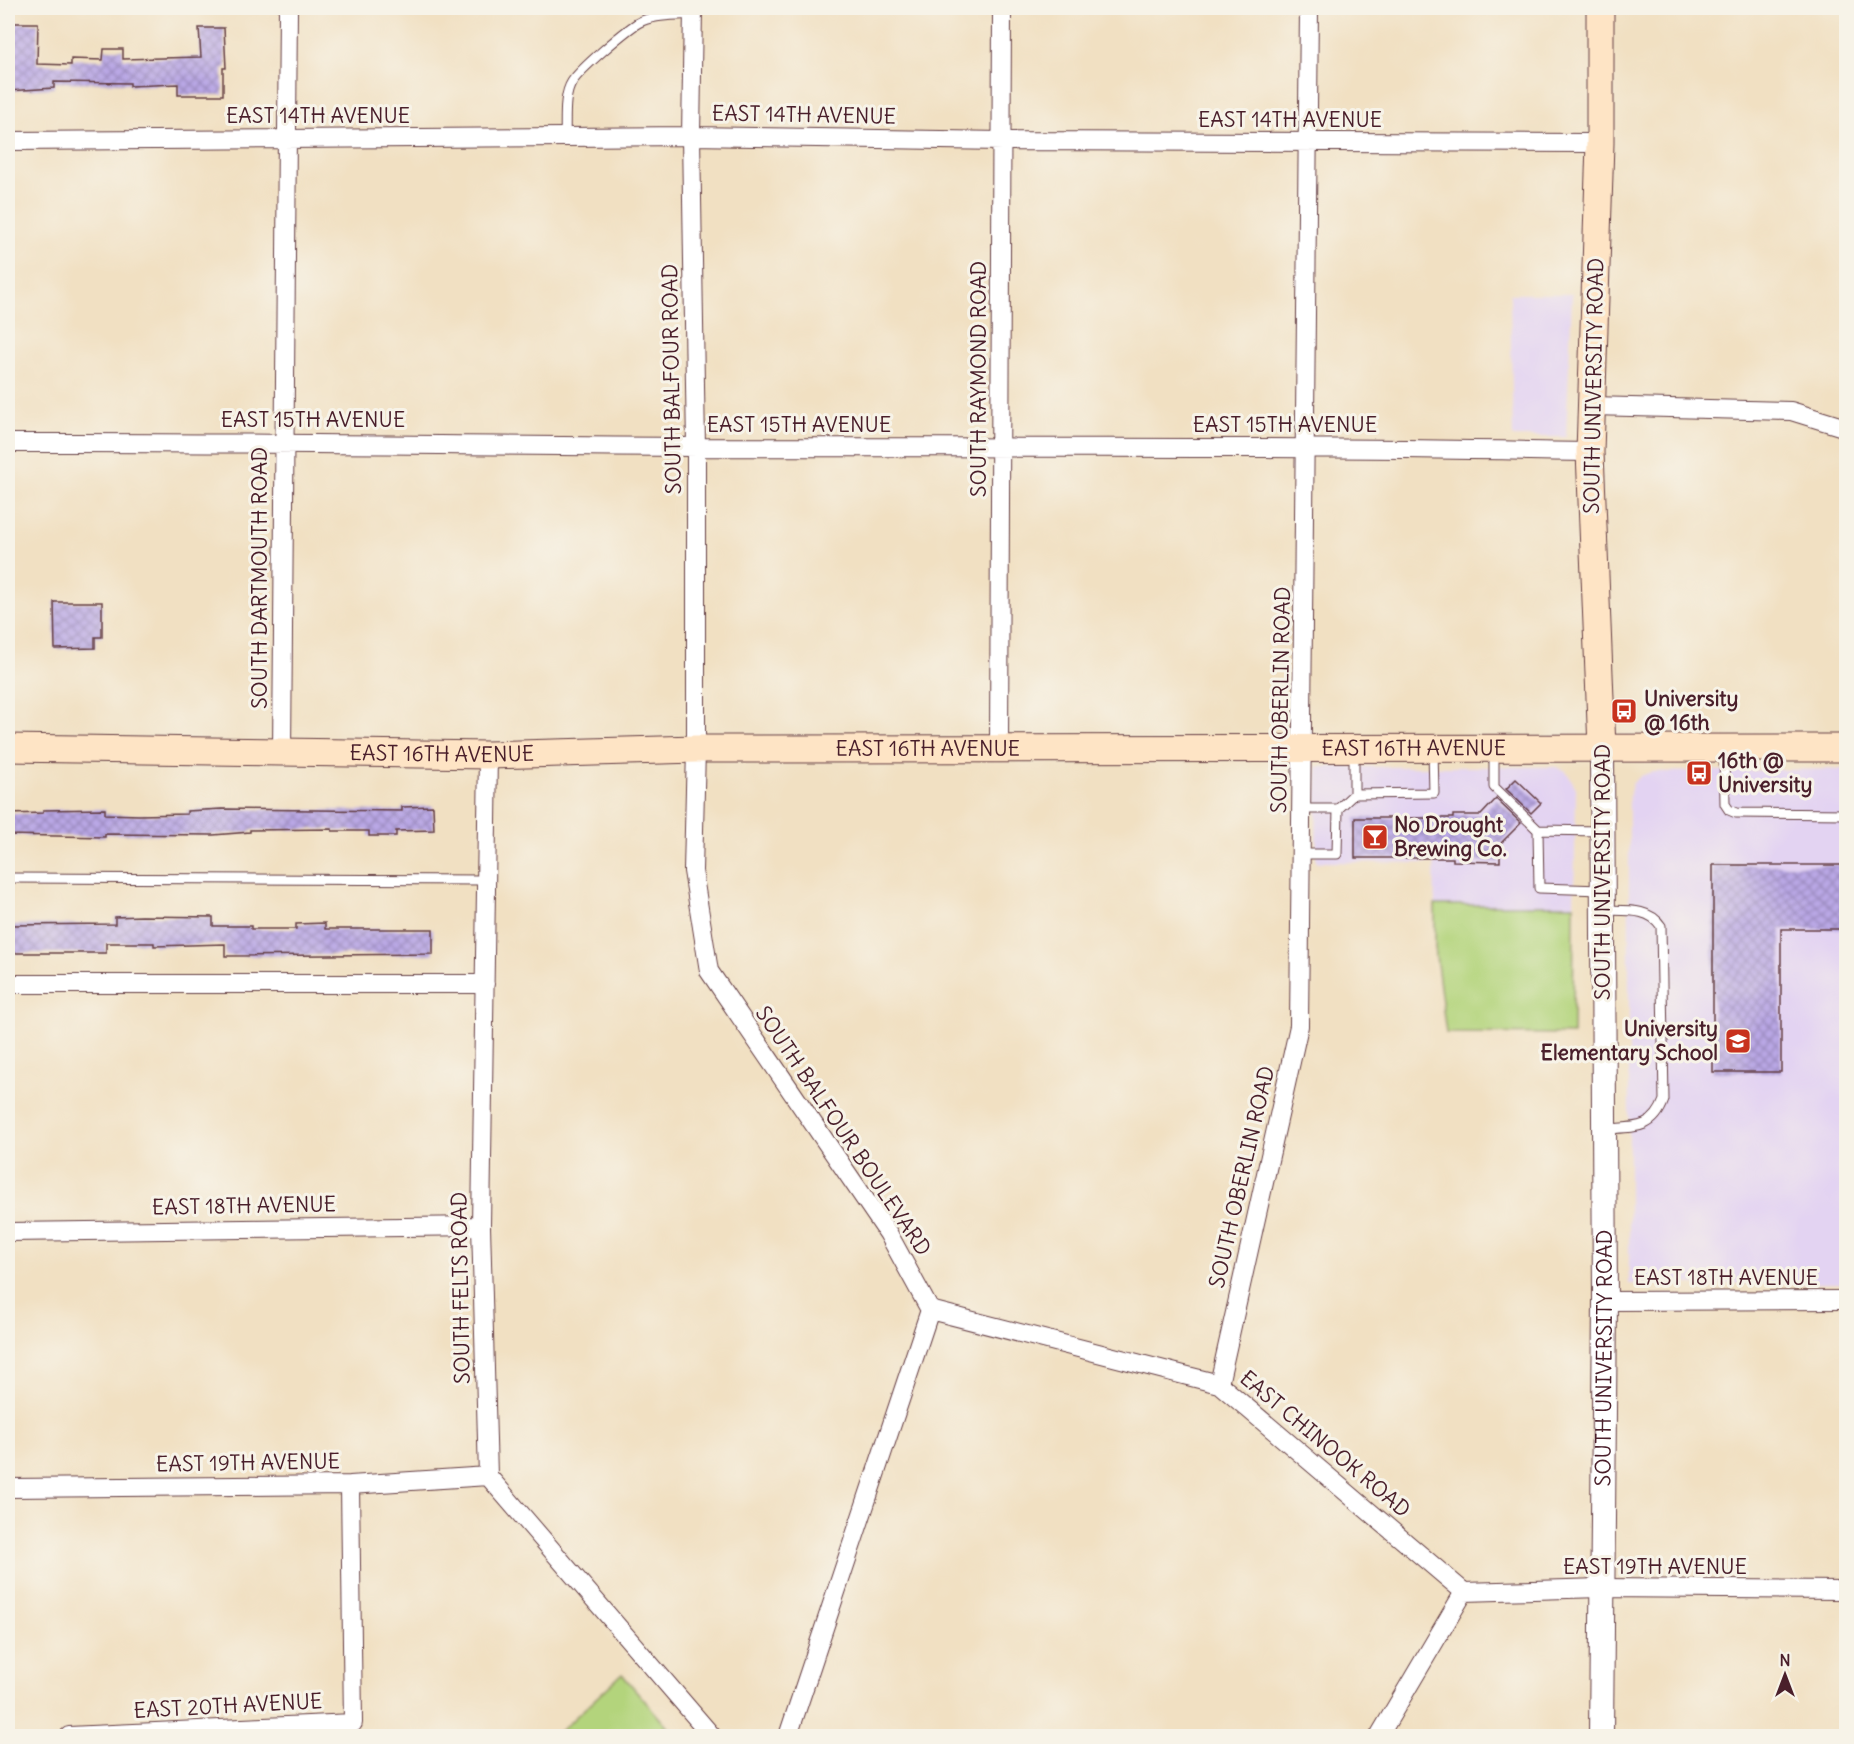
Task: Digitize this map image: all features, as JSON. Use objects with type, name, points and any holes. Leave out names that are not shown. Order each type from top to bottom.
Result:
[{"type":"main road","name":"SOUTH UNIVERSITY ROAD","points":[[1600,8],[1600,143],[1590,452],[1602,748]]},
{"type":"main road","name":"EAST 16TH AVENUE","points":[[8,748],[488,755],[696,749],[1846,748]]},
{"type":"street","name":"SOUTH DARTMOUTH ROAD","points":[[282,753],[288,8]]},
{"type":"street","name":"SOUTH RAYMOND ROAD","points":[[999,750],[1002,8]]},
{"type":"street","name":"SOUTH OBERLIN ROAD","points":[[1219,1384],[1299,1026],[1309,8]]},
{"type":"street","name":"SOUTH BALFOUR ROAD","points":[[693,11],[691,136],[696,447],[696,749]]},
{"type":"street","name":"EAST 14TH AVENUE","points":[[8,141],[691,136],[1003,141],[1600,143]]},
{"type":"street","points":[[1592,406],[1791,411],[1846,428]]},
{"type":"street","name":"EAST 15TH AVENUE","points":[[8,443],[284,442],[696,447],[1306,447],[1590,452]]},
{"type":"street","name":"SOUTH UNIVERSITY ROAD","points":[[1601,1737],[1605,1300],[1602,748]]},
{"type":"street","name":"SOUTH BALFOUR BOULEVARD","points":[[696,749],[693,871],[709,971],[888,1233],[930,1310]]},
{"type":"street","name":"SOUTH FELTS ROAD","points":[[488,755],[481,1226],[488,1476]]},
{"type":"street","points":[[8,984],[485,984]]},
{"type":"street","name":"EAST 18TH AVENUE","points":[[8,1232],[481,1226]]},
{"type":"street","name":"EAST 18TH AVENUE","points":[[1605,1300],[1846,1300]]},
{"type":"street","points":[[788,1737],[930,1310]]},
{"type":"street","name":"EAST CHINOOK ROAD","points":[[930,1310],[1219,1384],[1464,1592]]},
{"type":"street","points":[[488,1476],[712,1737]]},
{"type":"street","name":"EAST 19TH AVENUE","points":[[8,1488],[350,1485],[488,1476]]},
{"type":"street","name":"EAST 20TH AVENUE","points":[[69,1737],[353,1723],[350,1485]]},
{"type":"street","name":"EAST 19TH AVENUE","points":[[1464,1592],[1601,1588],[1846,1590]]},
{"type":"street","points":[[1379,1737],[1464,1592]]},
{"type":"lane","points":[[565,137],[568,95],[572,82],[582,71],[639,23],[693,11]]},
{"type":"lane","points":[[1354,747],[1354,794]]},
{"type":"lane","points":[[1302,809],[1338,809],[1354,794],[1434,793],[1433,748]]},
{"type":"lane","points":[[1494,748],[1494,787],[1538,830],[1603,831]]},
{"type":"lane","points":[[1724,748],[1725,804],[1729,810],[1736,813],[1846,814]]},
{"type":"lane","points":[[1302,854],[1337,854],[1338,809]]},
{"type":"lane","points":[[1538,830],[1539,888],[1603,900],[1642,912],[1655,917],[1661,926],[1664,1100],[1660,1113],[1650,1123],[1637,1127],[1604,1129]]},
{"type":"lane","points":[[8,878],[486,880]]},
{"type":"shaded area","points":[[1510,294],[1572,294],[1566,437],[1513,437]]},
{"type":"shaded area","points":[[1317,767],[1556,767],[1566,771],[1576,788],[1574,905],[1435,905],[1434,863],[1316,862]]},
{"type":"shaded area","name":"University Elementary School","points":[[1846,769],[1846,1283],[1629,1284],[1629,798],[1632,784],[1641,776],[1651,772]]},
{"type":"green space","points":[[1435,905],[1574,905],[1573,1034],[1446,1033],[1435,948]]},
{"type":"green space","points":[[622,1674],[675,1736],[555,1736]]},
{"type":"building","points":[[13,23],[38,23],[37,64],[71,65],[71,59],[103,60],[104,49],[123,49],[123,59],[201,57],[199,28],[224,28],[226,68],[223,68],[223,95],[178,95],[178,84],[130,86],[130,83],[54,82],[54,88],[8,91],[8,53],[13,53]]},
{"type":"building","points":[[54,602],[102,602],[102,637],[95,637],[95,648],[55,649]]},
{"type":"building","points":[[1516,779],[1541,803],[1531,813],[1506,789]]},
{"type":"building","points":[[1496,799],[1521,823],[1500,844],[1500,862],[1453,861],[1453,858],[1355,858],[1355,818],[1453,818],[1453,815],[1481,815]]},
{"type":"building","points":[[433,806],[434,830],[396,831],[396,836],[369,836],[369,831],[332,831],[332,829],[250,830],[250,832],[213,835],[105,834],[105,837],[8,835],[8,814],[43,813],[43,810],[105,809],[105,814],[139,815],[187,814],[187,811],[222,809],[402,811],[402,807]]},
{"type":"building","name":"University Elementary School","points":[[1713,865],[1846,865],[1846,929],[1781,929],[1781,1072],[1713,1072]]},
{"type":"building","points":[[115,917],[213,917],[213,926],[251,926],[251,929],[296,929],[296,924],[325,923],[325,929],[433,929],[433,954],[225,956],[225,944],[154,946],[154,943],[106,943],[106,953],[8,953],[8,925],[115,924]]},
{"type":"place","name":"University @ 16th","points":[[1624,711]]},
{"type":"place","name":"16th @ University","points":[[1699,773]]},
{"type":"place","name":"No Drought Brewing Co.","points":[[1375,837]]},
{"type":"place","name":"University Elementary School","points":[[1738,1041]]}]
